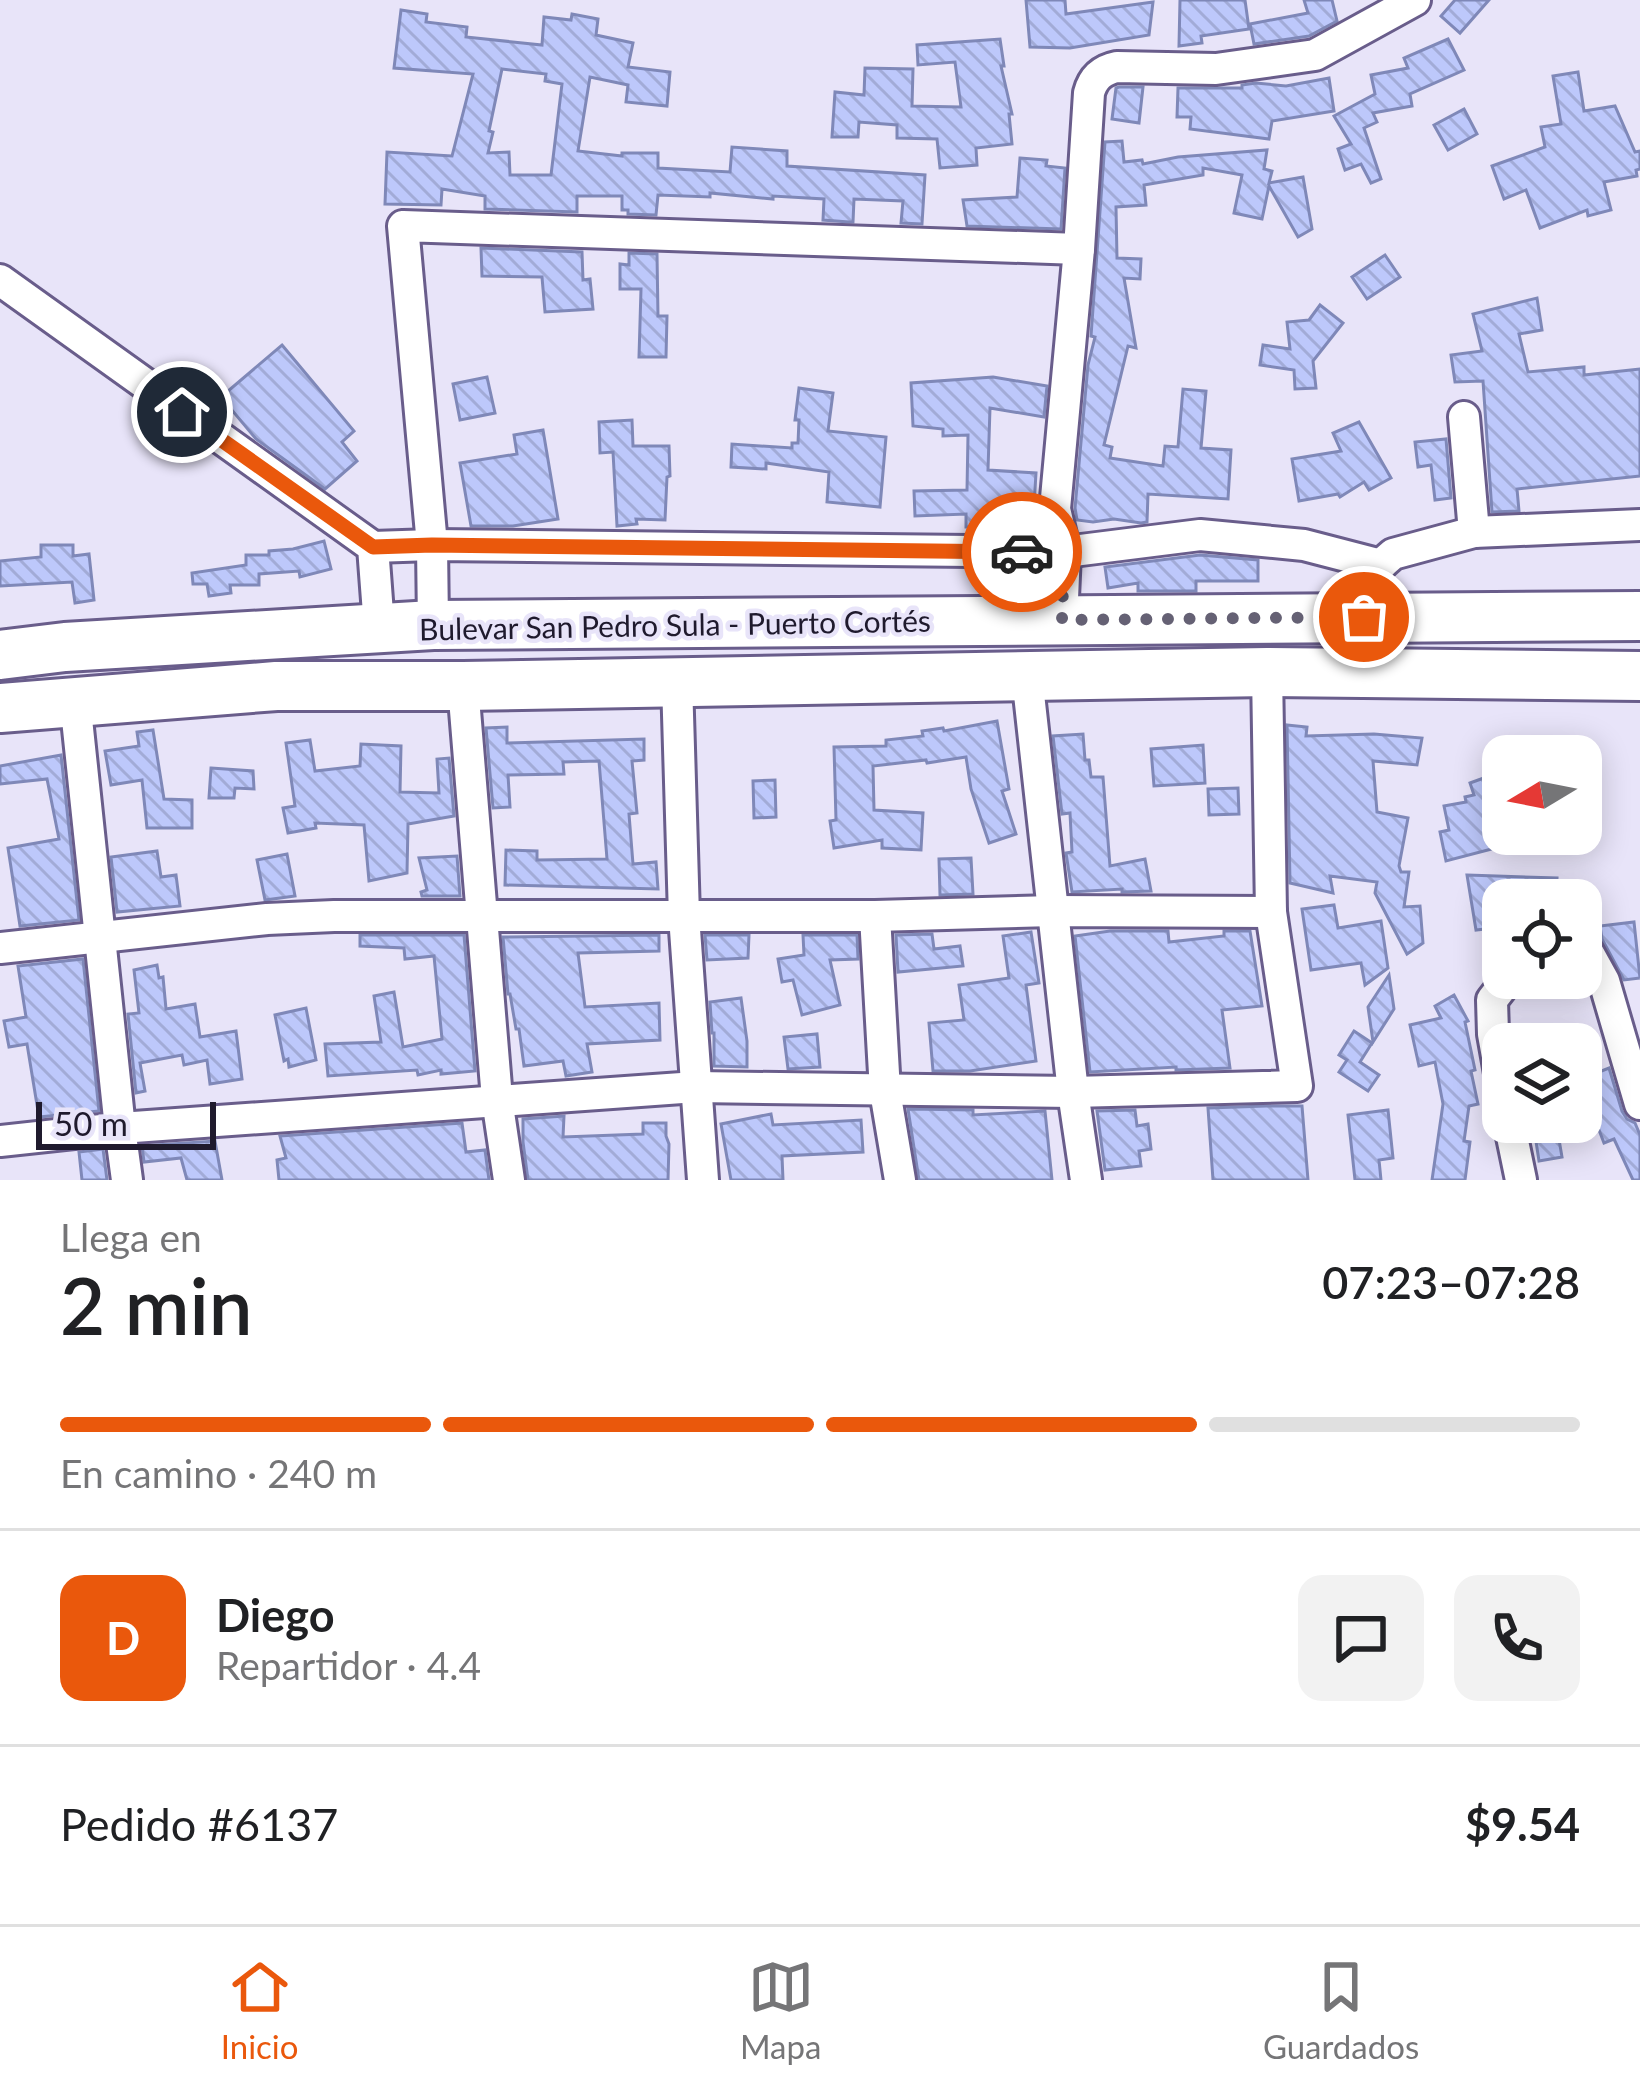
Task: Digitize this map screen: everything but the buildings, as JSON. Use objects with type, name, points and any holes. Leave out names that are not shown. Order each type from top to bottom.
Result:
[{"type":"highway","name":"Bulevar San Pedro Sula - Puerto Cortés","points":[[0,655],[433,625],[1640,616]]},
{"type":"highway","name":"Bulevar San Pedro Sula - Puerto Cortés","points":[[0,708],[276,686],[1268,672],[1640,676]]},
{"type":"street","points":[[1062,620],[1064,552],[1055,508],[1089,93],[1094,80],[1117,67],[1216,69],[1315,55],[1415,0]]},
{"type":"street","points":[[433,625],[432,545],[403,226],[1079,249]]},
{"type":"street","points":[[0,280],[373,547],[1064,552],[1200,536],[1304,545],[1381,565]]},
{"type":"street","points":[[1464,417],[1474,532]]},
{"type":"street","points":[[1364,617],[1370,575],[1394,554],[1474,532],[1640,525]]},
{"type":"street","points":[[373,547],[379,627]]},
{"type":"street","points":[[0,1141],[120,1128],[696,1087],[1072,1091],[1297,1086],[1271,911],[1268,672]]},
{"type":"street","points":[[1027,676],[1086,1180]]},
{"type":"street","points":[[676,681],[685,916],[703,1180]]},
{"type":"street","points":[[463,686],[497,1099],[509,1180]]},
{"type":"street","points":[[75,700],[128,1180]]},
{"type":"street","points":[[0,948],[267,919],[1271,911]]},
{"type":"street","points":[[875,916],[884,1091],[900,1180]]},
{"type":"street","points":[[1602,977],[1640,1104]]},
{"type":"street","points":[[1514,1143],[1522,1180]]},
{"type":"way so far","points":[[1022,552],[1064,552],[1062,620],[1364,617]]},
{"type":"route","points":[[182,412],[373,547],[1022,552]]}]
